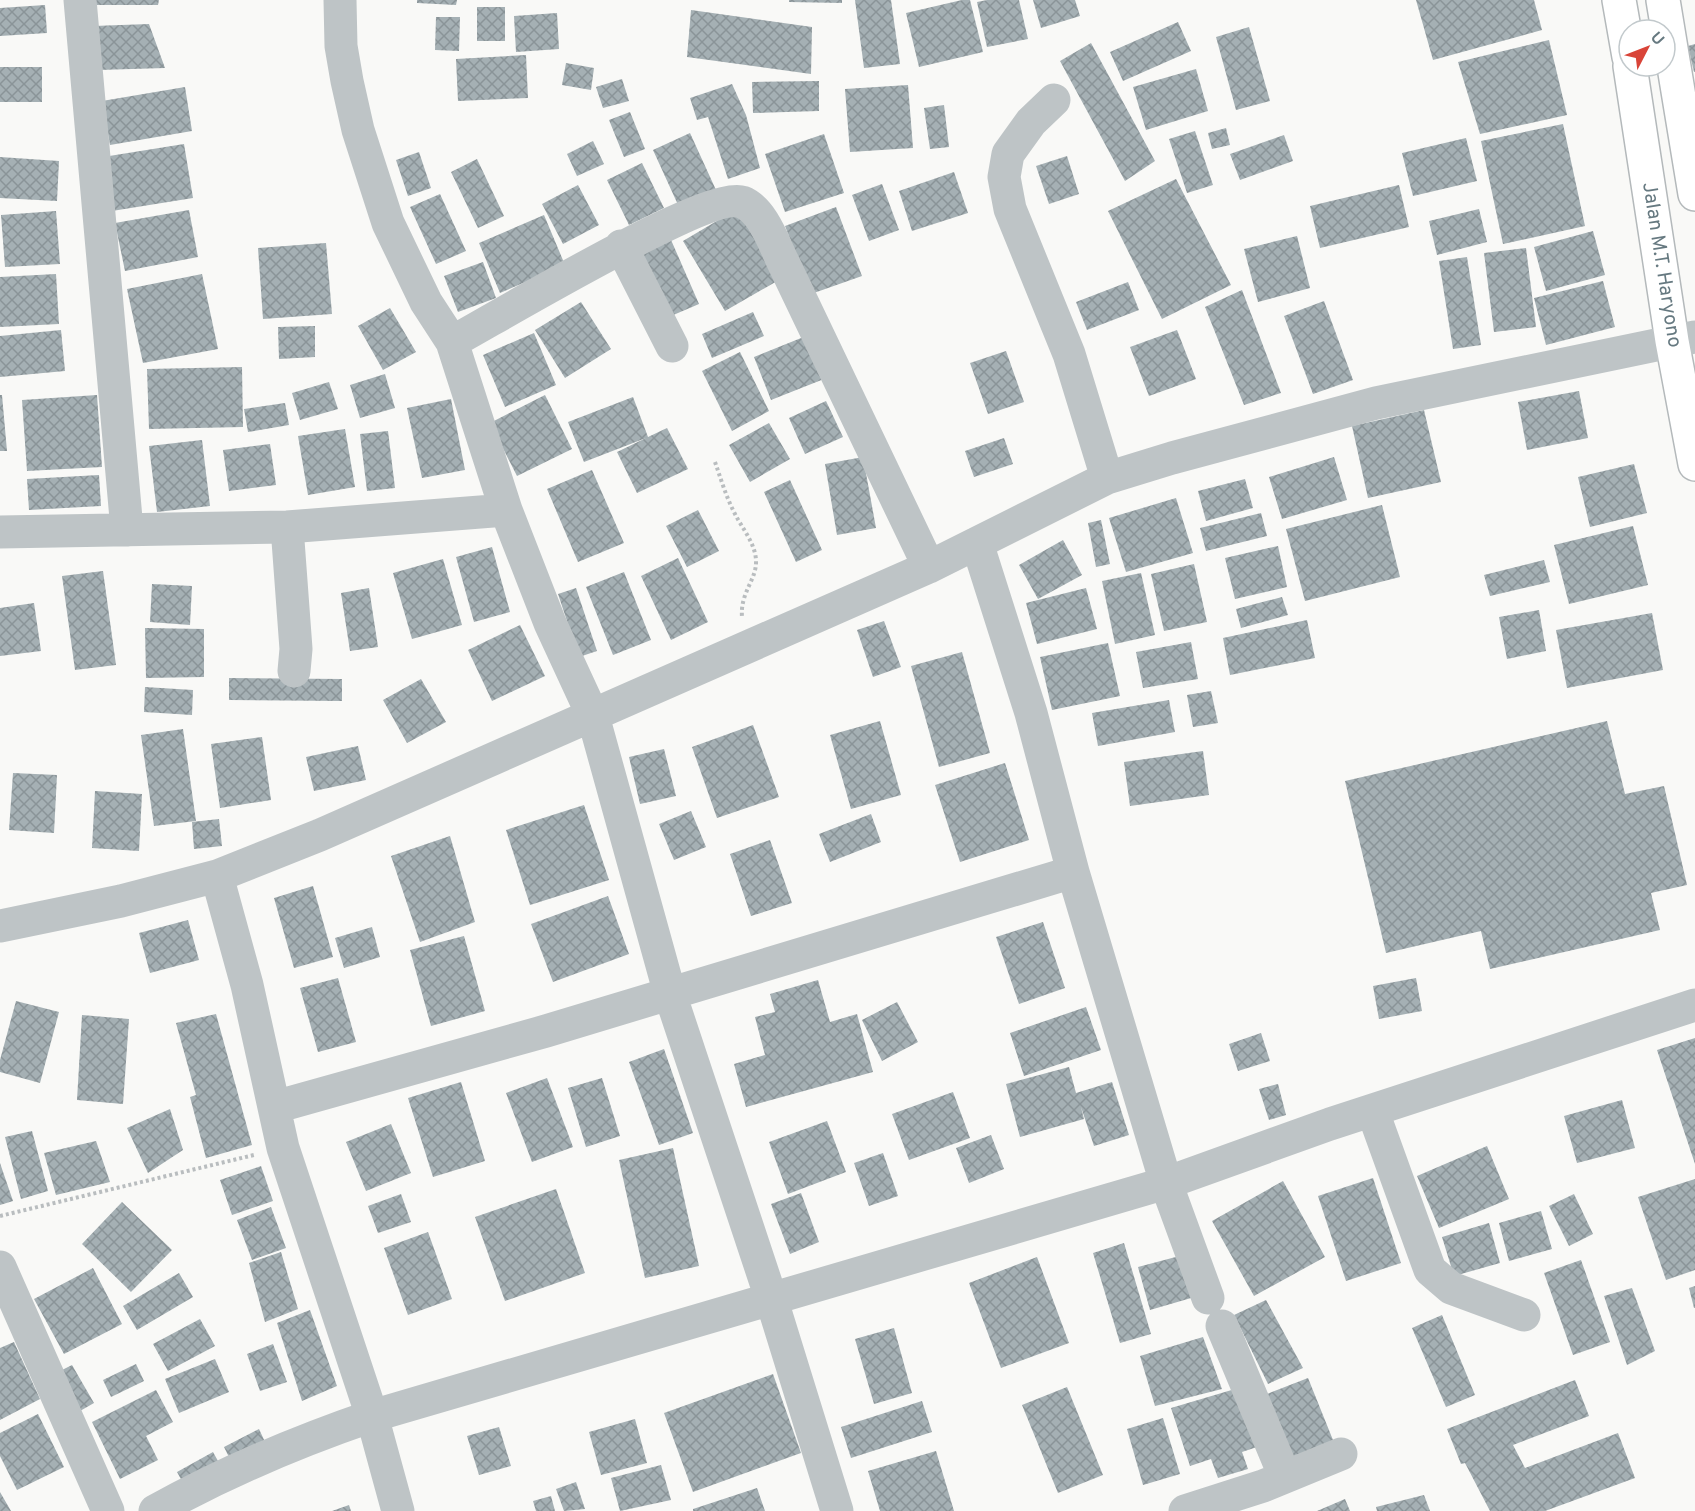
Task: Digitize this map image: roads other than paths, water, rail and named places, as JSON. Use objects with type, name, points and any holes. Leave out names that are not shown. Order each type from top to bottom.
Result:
[{"type":"highway","points":[[1619,0],[1622,18]]},
{"type":"highway","points":[[1662,0],[1695,194]]},
{"type":"highway","name":"Jalan M.T. Haryono","points":[[1632,78],[1684,339],[1695,464]]},
{"type":"street","points":[[80,0],[127,530]]},
{"type":"street","points":[[339,0],[341,46],[347,81],[358,130],[388,223],[426,302],[452,342],[506,510],[550,623],[593,716],[670,994],[772,1301],[837,1511]]},
{"type":"street","points":[[1054,100],[1031,122],[1008,154],[1004,177],[1010,209],[1069,354],[1107,478]]},
{"type":"street","points":[[452,342],[518,307],[621,246],[705,209],[734,201],[749,206],[762,223],[783,262],[929,567]]},
{"type":"street","points":[[621,246],[672,346]]},
{"type":"street","points":[[0,926],[121,901],[217,876],[402,800],[929,567],[1107,478],[1172,458],[1376,403],[1684,339]]},
{"type":"street","points":[[0,532],[287,527],[506,510]]},
{"type":"street","points":[[287,527],[296,649],[294,671]]},
{"type":"street","points":[[977,543],[1031,713],[1073,872],[1166,1183],[1215,1312],[1285,1476]]},
{"type":"street","points":[[275,1107],[450,1059],[1073,872]]},
{"type":"street","points":[[217,876],[275,1107],[283,1148],[372,1416],[398,1511]]},
{"type":"street","points":[[155,1511],[211,1480],[298,1441],[372,1416],[772,1301],[1166,1183],[1330,1124],[1373,1112],[1512,1063],[1695,1005]]},
{"type":"street","points":[[1373,1112],[1430,1270],[1451,1288],[1524,1315]]},
{"type":"street","points":[[0,1267],[108,1511]]},
{"type":"street","points":[[1185,1511],[1341,1454]]}]
